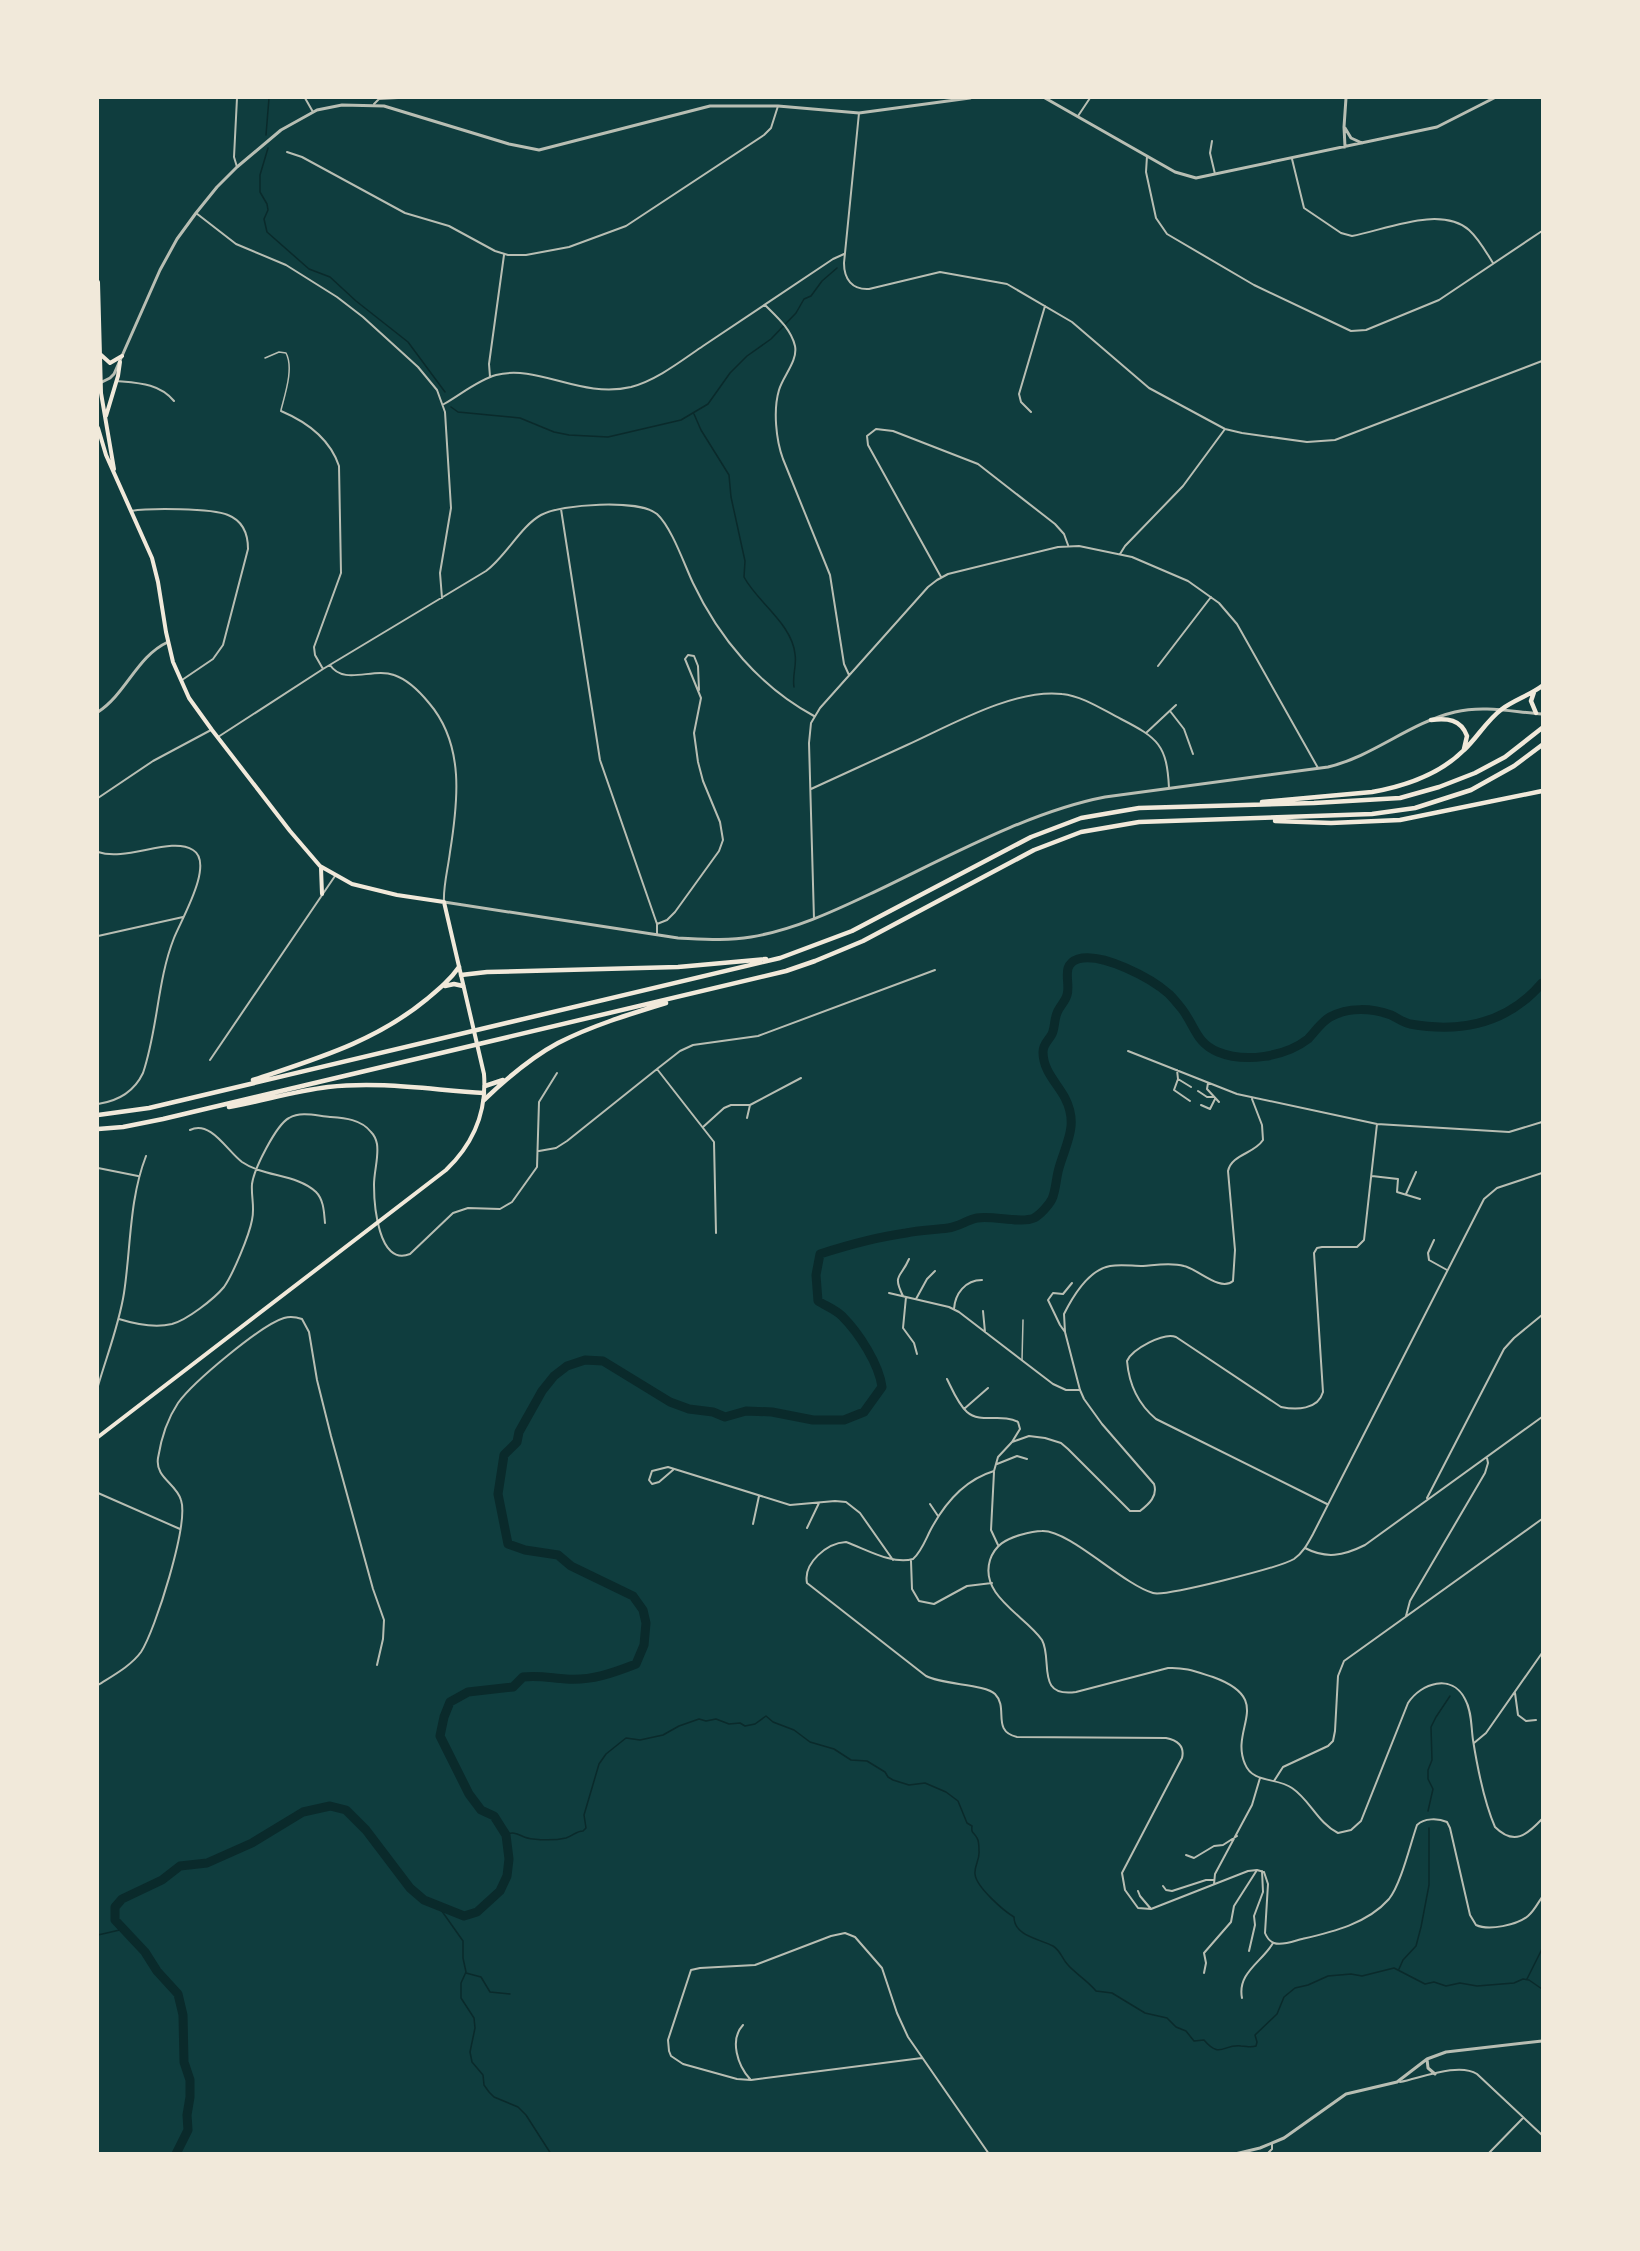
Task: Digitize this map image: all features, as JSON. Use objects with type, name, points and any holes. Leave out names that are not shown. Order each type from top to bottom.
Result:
[{"type":"highway","points":[[1206,806],[1390,789],[1431,774],[1464,751],[1501,709],[1542,686]]},
{"type":"highway","points":[[1534,692],[1531,701],[1539,713]]},
{"type":"highway","points":[[1431,720],[1447,719],[1461,725],[1467,736],[1464,751]]},
{"type":"highway","points":[[98,1115],[149,1108],[780,958],[852,931],[1031,837],[1063,823],[1091,815],[1124,809],[1372,801],[1415,794],[1448,784],[1486,767],[1522,745],[1542,728]]},
{"type":"highway","points":[[98,1129],[143,1124],[786,970],[839,952],[1034,850],[1081,832],[1139,822],[1372,814],[1436,803],[1487,782],[1542,745]]},
{"type":"highway","points":[[1254,819],[1331,823],[1400,820],[1542,790]]},
{"type":"highway","points":[[461,975],[487,972],[678,967],[780,958]]},
{"type":"highway","points":[[225,1090],[348,1048],[375,1035],[406,1016],[442,987],[459,967]]},
{"type":"highway","points":[[442,987],[454,984],[463,986]]},
{"type":"highway","points":[[484,1100],[510,1076],[559,1043],[598,1026],[721,987]]},
{"type":"highway","points":[[485,1086],[510,1076]]},
{"type":"highway","points":[[183,1114],[326,1087],[409,1085],[484,1093]]},
{"type":"main road","points":[[98,282],[99,384],[114,470]]},
{"type":"main road","points":[[99,353],[110,363],[122,356]]},
{"type":"main road","points":[[105,422],[120,362]]},
{"type":"main road","points":[[98,428],[104,450],[155,570],[168,642],[180,681],[189,698],[290,831],[320,866],[352,884],[380,892],[444,902],[485,1086],[484,1100],[475,1133],[459,1157],[441,1174],[98,1437]]},
{"type":"main road","points":[[320,866],[322,894]]},
{"type":"street","points":[[237,98],[234,157],[237,167]]},
{"type":"street","points":[[305,98],[313,112]]},
{"type":"street","points":[[374,104],[379,99],[398,98]]},
{"type":"street","points":[[99,384],[113,376],[165,261],[196,213],[237,167],[281,130],[313,112],[342,105],[374,104],[409,112],[518,147],[539,150],[704,107],[778,106],[859,113],[969,98]]},
{"type":"street","points":[[1045,98],[1147,156],[1185,176],[1196,178],[1443,125],[1494,98]]},
{"type":"street","points":[[1078,116],[1090,98]]},
{"type":"street","points":[[1345,147],[1346,98]]},
{"type":"street","points":[[287,152],[302,157],[398,210],[449,226],[488,248],[504,254],[533,254],[560,250],[626,226],[764,135],[771,128],[778,106]]},
{"type":"street","points":[[859,113],[844,254],[845,274],[851,284],[858,288],[869,289],[928,274],[946,273],[1007,284],[1083,330],[1143,383],[1225,429],[1307,442],[1328,442],[1542,362]]},
{"type":"street","points":[[1344,127],[1353,139],[1364,143]]},
{"type":"street","points":[[1212,141],[1210,153],[1215,174]]},
{"type":"street","points":[[1147,156],[1146,172],[1154,211],[1158,223],[1167,234],[1254,285],[1351,331],[1366,330],[1440,300],[1542,231]]},
{"type":"street","points":[[1292,159],[1304,208],[1341,233],[1352,236],[1430,218],[1446,219],[1469,230],[1493,263]]},
{"type":"street","points":[[196,213],[236,244],[292,268],[337,297],[363,317],[418,367],[437,390],[444,404],[451,508],[440,573],[442,598]]},
{"type":"street","points":[[490,377],[489,364],[504,254]]},
{"type":"street","points":[[444,404],[490,377],[501,374],[520,374],[597,390],[634,386],[659,374],[844,254]]},
{"type":"street","points":[[765,305],[790,332],[795,348],[795,356],[778,394],[778,441],[783,459],[830,575],[844,664],[849,675]]},
{"type":"street","points":[[1030,412],[1021,402],[1019,394],[1045,306]]},
{"type":"street","points":[[116,381],[151,385],[165,390],[174,401]]},
{"type":"street","points":[[281,411],[292,415],[323,437],[339,466],[341,573],[314,647],[315,655],[323,669]]},
{"type":"street","points":[[941,577],[868,445],[867,436],[876,429],[893,431],[978,464],[1055,524],[1064,534],[1068,545]]},
{"type":"street","points":[[1120,554],[1183,486],[1225,429]]},
{"type":"street","points":[[218,737],[323,669],[492,566],[536,518],[561,509],[581,506],[636,506],[655,512],[669,531],[708,612],[730,642],[768,686],[814,716]]},
{"type":"street","points":[[561,509],[600,760],[657,924],[657,935]]},
{"type":"street","points":[[130,511],[228,514],[237,520],[246,534],[248,549],[219,651],[206,664],[180,681]]},
{"type":"street","points":[[814,919],[809,733],[814,716],[928,587],[941,577],[1068,545],[1090,546],[1120,554],[1188,581],[1226,610],[1240,630],[1318,768]]},
{"type":"street","points":[[1158,666],[1211,597]]},
{"type":"street","points":[[98,712],[117,695],[151,653],[168,642]]},
{"type":"street","points":[[657,924],[667,920],[675,912],[723,844],[720,822],[703,781],[695,749],[694,733],[701,702],[696,659],[688,655],[686,661],[699,690]]},
{"type":"street","points":[[330,665],[336,673],[342,676],[383,672],[398,676],[421,694],[443,724],[455,763],[457,788],[455,823],[444,902],[657,935],[706,940],[749,938],[814,919],[978,843],[1063,807],[1105,797],[1318,768],[1361,756],[1431,720],[1457,711],[1501,709],[1539,713]]},
{"type":"street","points":[[812,789],[980,712],[1041,694],[1057,693],[1075,697],[1146,733],[1164,753],[1169,790]]},
{"type":"street","points":[[1146,733],[1176,705]]},
{"type":"street","points":[[1170,711],[1184,729],[1193,754]]},
{"type":"street","points":[[98,798],[153,760],[212,730]]},
{"type":"street","points":[[98,852],[117,855],[176,846],[193,850],[200,859],[200,873],[170,950],[143,1073],[136,1086],[123,1096],[98,1104]]},
{"type":"street","points":[[210,1060],[335,876]]},
{"type":"street","points":[[98,936],[183,917]]},
{"type":"street","points":[[538,1151],[556,1148],[567,1141],[686,1047],[758,1036],[935,970]]},
{"type":"street","points":[[1128,1051],[1252,1099],[1377,1124],[1509,1132],[1542,1122]]},
{"type":"street","points":[[657,1069],[715,1145],[716,1233]]},
{"type":"street","points":[[1176,1070],[1178,1079],[1174,1090],[1190,1101]]},
{"type":"street","points":[[119,1319],[139,1324],[175,1323],[198,1309],[220,1290],[251,1228],[252,1184],[257,1168],[279,1126],[291,1117],[303,1115],[346,1119],[360,1123],[372,1133],[377,1144],[374,1185],[382,1238],[388,1249],[399,1256],[407,1255],[453,1213],[463,1209],[500,1209],[509,1205],[535,1172],[538,1162],[539,1102],[557,1073]]},
{"type":"street","points":[[703,1127],[728,1106],[750,1105],[801,1078]]},
{"type":"street","points":[[1178,1079],[1191,1087]]},
{"type":"street","points":[[1208,1083],[1207,1089],[1219,1102]]},
{"type":"street","points":[[1198,1091],[1207,1097],[1214,1098]]},
{"type":"street","points":[[1201,1105],[1210,1109],[1214,1098]]},
{"type":"street","points":[[1012,1442],[1023,1437],[1036,1436],[1061,1443],[1130,1510],[1136,1511],[1144,1508],[1155,1495],[1154,1484],[1084,1400],[1063,1317],[1090,1277],[1106,1267],[1177,1264],[1198,1271],[1222,1285],[1233,1281],[1235,1250],[1228,1171],[1232,1162],[1259,1146],[1263,1140],[1262,1125],[1252,1099]]},
{"type":"street","points":[[747,1118],[750,1105]]},
{"type":"street","points":[[1328,1504],[1156,1419],[1146,1411],[1135,1394],[1127,1361],[1131,1353],[1162,1336],[1169,1335],[1176,1337],[1281,1407],[1301,1408],[1318,1401],[1323,1392],[1314,1253],[1322,1246],[1354,1248],[1362,1244],[1377,1124]]},
{"type":"street","points":[[190,1130],[197,1128],[206,1130],[240,1160],[314,1190],[322,1201],[325,1223]]},
{"type":"street","points":[[98,1386],[119,1319],[138,1176],[146,1156]]},
{"type":"street","points":[[98,1168],[138,1176]]},
{"type":"street","points":[[1406,1194],[1416,1172]]},
{"type":"street","points":[[1542,1173],[1508,1184],[1487,1195],[1305,1548],[1294,1559],[1282,1564],[1156,1594],[1138,1587],[1055,1533],[1030,1532],[1003,1541],[998,1545],[989,1564],[992,1583],[1010,1609],[1041,1639],[1046,1654],[1047,1678],[1058,1690],[1076,1692],[1168,1668],[1182,1667],[1222,1680],[1235,1687],[1244,1699],[1247,1710],[1242,1745],[1243,1758],[1248,1769],[1260,1778],[1290,1787],[1332,1830],[1338,1833],[1356,1827],[1364,1814],[1408,1703],[1417,1691],[1428,1685],[1443,1684],[1452,1687],[1464,1696],[1469,1707],[1474,1743],[1495,1827],[1505,1835],[1517,1837],[1527,1833],[1542,1819]]},
{"type":"street","points":[[1372,1176],[1398,1179],[1396,1191],[1420,1199]]},
{"type":"street","points":[[1434,1240],[1428,1253],[1429,1260],[1447,1270]]},
{"type":"street","points":[[909,1259],[896,1282],[905,1297],[903,1328],[914,1343],[917,1354]]},
{"type":"street","points":[[916,1299],[927,1279],[935,1271]]},
{"type":"street","points":[[954,1309],[955,1298],[960,1291],[976,1280],[982,1280]]},
{"type":"street","points":[[1065,1332],[1048,1300],[1053,1293],[1063,1294],[1072,1283]]},
{"type":"street","points":[[889,1293],[954,1309],[1062,1389],[1080,1390]]},
{"type":"street","points":[[983,1311],[986,1332]]},
{"type":"street","points":[[1426,1501],[1504,1349],[1542,1315]]},
{"type":"street","points":[[98,1685],[136,1658],[145,1644],[171,1574],[180,1529],[181,1500],[160,1473],[157,1463],[166,1429],[177,1404],[210,1370],[276,1322],[292,1317],[302,1319],[306,1324],[331,1436],[373,1589],[384,1620],[383,1639],[377,1665]]},
{"type":"street","points":[[947,1379],[964,1409],[973,1416],[1009,1418],[1018,1422],[1020,1429],[998,1457],[994,1471],[991,1530],[998,1545]]},
{"type":"street","points":[[964,1409],[988,1388]]},
{"type":"street","points":[[1305,1548],[1324,1556],[1357,1549],[1542,1417]]},
{"type":"street","points":[[996,1464],[1017,1456],[1027,1459]]},
{"type":"street","points":[[1406,1617],[1410,1601],[1485,1473],[1487,1458]]},
{"type":"street","points":[[672,1470],[657,1484],[652,1484],[649,1480],[651,1472],[665,1467],[795,1505],[841,1501],[851,1504],[893,1560]]},
{"type":"street","points":[[994,1471],[983,1475],[955,1494],[938,1516],[917,1555],[911,1560],[893,1560],[846,1542],[840,1542],[814,1559],[806,1576],[807,1583],[926,1676],[939,1681],[987,1690],[995,1694],[1003,1728],[1009,1735],[1017,1737],[1166,1737],[1174,1739],[1183,1752],[1182,1758],[1122,1873],[1124,1885],[1134,1904],[1141,1910],[1151,1909],[1248,1871],[1262,1871],[1267,1877],[1268,1884],[1265,1933],[1273,1943]]},
{"type":"street","points":[[98,1493],[180,1529]]},
{"type":"street","points":[[753,1524],[759,1496]]},
{"type":"street","points":[[807,1528],[819,1503]]},
{"type":"street","points":[[930,1504],[938,1516]]},
{"type":"street","points":[[1274,1781],[1283,1767],[1331,1744],[1335,1731],[1341,1666],[1351,1656],[1542,1519]]},
{"type":"street","points":[[911,1560],[912,1588],[916,1598],[920,1601],[934,1604],[967,1586],[992,1583]]},
{"type":"street","points":[[1474,1743],[1484,1737],[1542,1653]]},
{"type":"street","points":[[1515,1693],[1518,1715],[1526,1721],[1536,1720]]},
{"type":"street","points":[[1214,1884],[1213,1880],[1252,1805],[1260,1778]]},
{"type":"street","points":[[1273,1943],[1285,1943],[1334,1932],[1357,1922],[1385,1903],[1395,1888],[1417,1826],[1424,1821],[1443,1820],[1449,1825],[1470,1915],[1476,1925],[1486,1928],[1521,1920],[1528,1916],[1542,1897]]},
{"type":"street","points":[[1186,1855],[1194,1858],[1237,1836]]},
{"type":"street","points":[[1204,1973],[1206,1966],[1204,1953],[1231,1922],[1234,1906],[1257,1870]]},
{"type":"street","points":[[1249,1951],[1255,1925],[1254,1916],[1263,1892],[1262,1871]]},
{"type":"street","points":[[1163,1886],[1166,1890],[1172,1891],[1206,1880],[1213,1880]]},
{"type":"street","points":[[1138,1891],[1151,1909]]},
{"type":"street","points":[[922,2058],[751,2080],[737,2079],[683,2064],[674,2059],[669,2052],[668,2040],[670,2028],[682,2002],[688,1973],[700,1968],[755,1965],[839,1933],[845,1933],[855,1937],[882,1968],[901,2024],[989,2154]]},
{"type":"street","points":[[1242,1998],[1243,1980],[1273,1943]]},
{"type":"street","points":[[743,2025],[736,2035],[737,2052],[742,2067],[751,2080]]},
{"type":"street","points":[[1397,2082],[1427,2059],[1446,2052],[1542,2041]]},
{"type":"street","points":[[1427,2059],[1428,2068],[1435,2074]]},
{"type":"street","points":[[1235,2154],[1272,2143],[1290,2134],[1346,2094],[1461,2069],[1473,2072],[1542,2135]]},
{"type":"street","points":[[1488,2154],[1523,2118]]},
{"type":"street","points":[[1268,2154],[1272,2149],[1272,2143]]},
{"type":"lane","points":[[265,358],[282,352],[288,357],[289,369],[281,411]]},
{"type":"lane","points":[[1022,1361],[1023,1320]]},
{"type":"waterway","points":[[266,135],[269,98]]},
{"type":"waterway","points":[[268,148],[260,175],[260,192],[268,210],[264,219],[267,232],[309,269],[330,277],[408,342],[445,392]]},
{"type":"waterway","points":[[451,407],[458,412],[520,418],[554,432],[569,435],[608,437],[681,420],[708,404],[730,373],[747,356],[771,339],[796,313],[804,299],[811,296],[822,281],[837,268]]},
{"type":"waterway","points":[[694,414],[701,430],[729,475],[731,497],[745,561],[744,577],[781,623],[793,643],[794,687]]},
{"type":"waterway","points":[[176,2154],[188,2130],[187,2115],[190,2097],[190,2080],[184,2062],[183,2015],[178,1994],[157,1971],[145,1952],[115,1920],[115,1907],[122,1899],[162,1880],[180,1866],[207,1863],[252,1843],[303,1812],[330,1806],[346,1810],[366,1830],[410,1888],[424,1900],[464,1916],[477,1912],[500,1891],[507,1876],[509,1859],[506,1835],[494,1816],[481,1810],[469,1794],[440,1736],[450,1702],[468,1692],[513,1687],[523,1677],[593,1678],[636,1664],[644,1645],[646,1623],[643,1610],[633,1596],[571,1566],[558,1555],[525,1550],[508,1544],[498,1494],[504,1455],[517,1442],[519,1432],[542,1391],[554,1376],[567,1366],[585,1360],[603,1361],[670,1402],[725,1417],[746,1411],[772,1412],[813,1420],[844,1420],[864,1412],[882,1387],[880,1378],[873,1359],[855,1331],[840,1314],[818,1301],[816,1275],[820,1254],[884,1237],[952,1227],[977,1218],[1028,1220],[1036,1217],[1047,1207],[1052,1199],[1070,1134],[1071,1117],[1065,1098],[1045,1065],[1043,1049],[1053,1032],[1055,1018],[1067,995],[1069,965],[1078,959],[1100,959],[1126,968],[1151,981],[1176,1001],[1205,1044],[1218,1052],[1240,1057],[1264,1056],[1288,1050],[1308,1039],[1330,1017],[1344,1011],[1376,1011],[1410,1024],[1429,1026],[1465,1026],[1482,1022],[1514,1008],[1542,983]]},
{"type":"waterway","points":[[1428,1811],[1433,1789],[1428,1779],[1428,1770],[1432,1760],[1431,1727],[1450,1696]]},
{"type":"waterway","points":[[506,1835],[513,1833],[529,1839],[541,1840],[566,1838],[583,1831],[586,1828],[584,1815],[599,1764],[606,1754],[626,1738],[640,1740],[663,1735],[699,1719],[706,1721],[716,1719],[729,1724],[740,1723],[745,1726],[755,1724],[766,1716],[773,1722],[794,1730],[810,1742],[834,1749],[851,1760],[867,1761],[893,1780],[909,1785],[925,1783],[946,1792],[958,1801],[967,1823],[972,1826],[972,1832],[978,1839],[979,1854],[975,1874],[980,1885],[991,1898],[1014,1917],[1018,1929],[1056,1948],[1068,1965],[1096,1991],[1112,1993],[1145,2013],[1167,2018],[1176,2027],[1186,2031],[1194,2041],[1204,2040],[1214,2049],[1256,2046],[1255,2035],[1277,2014],[1284,1997],[1295,1988],[1328,1976],[1351,1974],[1362,1976],[1394,1968],[1425,1984],[1434,1982],[1446,1986],[1460,1983],[1477,1986],[1514,1983],[1523,1979],[1529,1980],[1542,1989]]},
{"type":"waterway","points":[[1399,1969],[1403,1960],[1416,1946],[1421,1927],[1429,1885],[1429,1828]]},
{"type":"waterway","points":[[439,1907],[463,1941],[466,1972],[461,1983],[461,1998],[474,2018],[475,2028],[470,2052],[472,2062],[483,2075],[484,2085],[489,2092],[494,2097],[518,2107],[526,2115],[551,2154]]},
{"type":"waterway","points":[[98,1935],[124,1929]]},
{"type":"waterway","points":[[1527,1979],[1542,1949]]},
{"type":"waterway","points":[[466,1973],[481,1977],[490,1992],[510,1994]]}]
